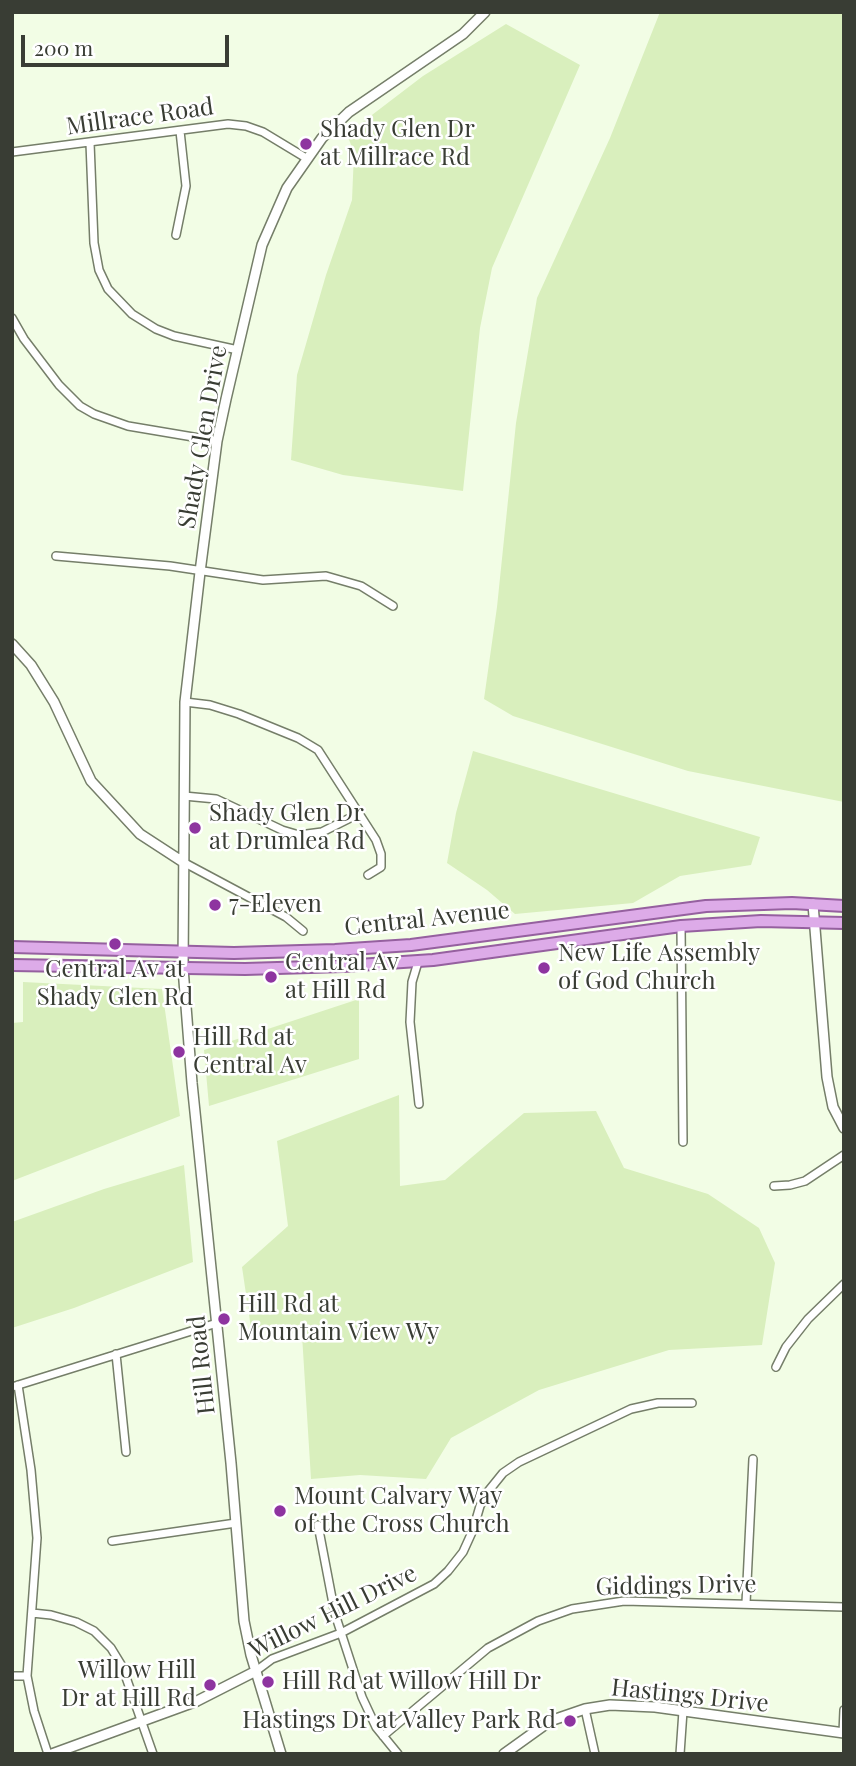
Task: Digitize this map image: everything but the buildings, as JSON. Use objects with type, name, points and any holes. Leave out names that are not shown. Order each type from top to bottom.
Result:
[{"type":"main road","name":"Central Avenue","points":[[12,947],[256,953],[411,945],[675,908],[750,903],[844,906]]},
{"type":"main road","name":"Central Avenue","points":[[12,965],[311,968],[418,962],[681,926],[736,922],[844,923]]},
{"type":"street","name":"Shady Glen Drive","points":[[183,968],[185,702],[217,441],[267,230],[287,188],[306,158],[329,130],[362,100],[456,39],[485,12]]},
{"type":"street","name":"Millrace Road","points":[[12,152],[208,126],[246,126],[270,135],[306,158]]},
{"type":"street","points":[[176,235],[186,186],[180,131]]},
{"type":"street","points":[[90,143],[94,243],[99,270],[108,289],[132,314],[156,329],[174,336],[238,350]]},
{"type":"street","points":[[12,318],[24,339],[80,406],[128,426],[217,441]]},
{"type":"street","points":[[56,556],[166,566],[262,580],[316,575],[339,578],[370,590],[393,606]]},
{"type":"street","points":[[12,644],[31,665],[54,702],[90,781],[141,834],[183,863],[286,916],[303,931]]},
{"type":"street","points":[[185,702],[229,710],[313,746],[327,761],[376,840],[381,854],[381,867],[368,875]]},
{"type":"street","points":[[184,796],[216,799],[282,831],[299,835],[322,832],[358,814]]},
{"type":"street","points":[[813,904],[827,1077],[833,1107],[844,1128]]},
{"type":"street","points":[[681,926],[683,1142]]},
{"type":"street","points":[[418,962],[412,982],[410,1022],[419,1104]]},
{"type":"street","name":"Hill Road","points":[[183,968],[244,1620],[281,1754]]},
{"type":"street","points":[[774,1186],[805,1181],[844,1155]]},
{"type":"street","points":[[776,1367],[786,1347],[808,1319],[844,1284]]},
{"type":"street","points":[[50,1754],[32,1704],[27,1676],[37,1538],[31,1470],[15,1386],[217,1323]]},
{"type":"street","points":[[116,1354],[126,1452]]},
{"type":"street","name":"Willow Hill Drive","points":[[50,1754],[197,1701],[256,1671],[272,1659],[341,1633],[428,1588],[443,1577],[458,1559],[470,1538],[486,1494],[503,1473],[519,1462],[631,1409],[658,1403],[691,1403]]},
{"type":"street","points":[[746,1603],[753,1459]]},
{"type":"street","points":[[112,1541],[236,1523]]},
{"type":"street","points":[[318,1525],[327,1579],[341,1633],[366,1706],[383,1736],[398,1754]]},
{"type":"street","name":"Giddings Drive","points":[[383,1736],[482,1653],[503,1639],[549,1616],[583,1606],[611,1602],[844,1606]]},
{"type":"street","points":[[32,1613],[76,1622],[94,1631],[106,1642],[122,1666],[153,1754]]},
{"type":"street","points":[[12,1676],[27,1676]]},
{"type":"street","name":"Hastings Drive","points":[[503,1754],[539,1727],[585,1709],[623,1705],[843,1733]]},
{"type":"street","points":[[585,1709],[594,1754]]},
{"type":"street","points":[[843,1733],[844,1710]]},
{"type":"street","points":[[680,1754],[683,1711]]},
{"type":"green space","points":[[660,12],[844,12],[844,802],[688,771],[513,716],[484,699],[497,607],[516,423],[537,298],[610,138]]},
{"type":"green space","points":[[506,24],[580,65],[492,268],[480,328],[463,491],[343,475],[291,460],[297,375],[326,275],[352,200],[354,153],[347,134],[423,76]]},
{"type":"green space","points":[[473,751],[760,837],[751,865],[680,876],[633,903],[515,914],[487,890],[447,863],[456,813]]},
{"type":"green space","points":[[23,982],[162,989],[180,1116],[12,1181],[12,1023],[23,1022]]},
{"type":"green space","points":[[359,999],[359,1059],[209,1106],[204,1050]]},
{"type":"green space","points":[[399,1095],[400,1186],[445,1180],[524,1113],[596,1111],[624,1168],[708,1194],[759,1228],[775,1263],[762,1345],[669,1350],[539,1390],[451,1438],[426,1479],[360,1475],[311,1479],[302,1335],[251,1328],[242,1267],[288,1226],[277,1141]]},
{"type":"green space","points":[[184,1165],[193,1262],[74,1308],[12,1328],[12,1222],[104,1189]]},
{"type":"place","name":"Shady Glen Dr at Millrace Rd","points":[[306,144]]},
{"type":"place","name":"Shady Glen Dr at Drumlea Rd","points":[[195,828]]},
{"type":"place","name":"7-Eleven","points":[[215,905]]},
{"type":"place","name":"Central Av at Shady Glen Rd","points":[[115,944]]},
{"type":"place","name":"New Life Assembly of God Church","points":[[544,968]]},
{"type":"place","name":"Central Av at Hill Rd","points":[[271,977]]},
{"type":"place","name":"Hill Rd at Central Av","points":[[179,1052]]},
{"type":"place","name":"Hill Rd at Mountain View Wy","points":[[224,1319]]},
{"type":"place","name":"Mount Calvary Way of the Cross Church","points":[[280,1511]]},
{"type":"place","name":"Hill Rd at Willow Hill Dr","points":[[268,1682]]},
{"type":"place","name":"Willow Hill Dr at Hill Rd","points":[[210,1685]]},
{"type":"place","name":"Hastings Dr at Valley Park Rd","points":[[570,1721]]}]
